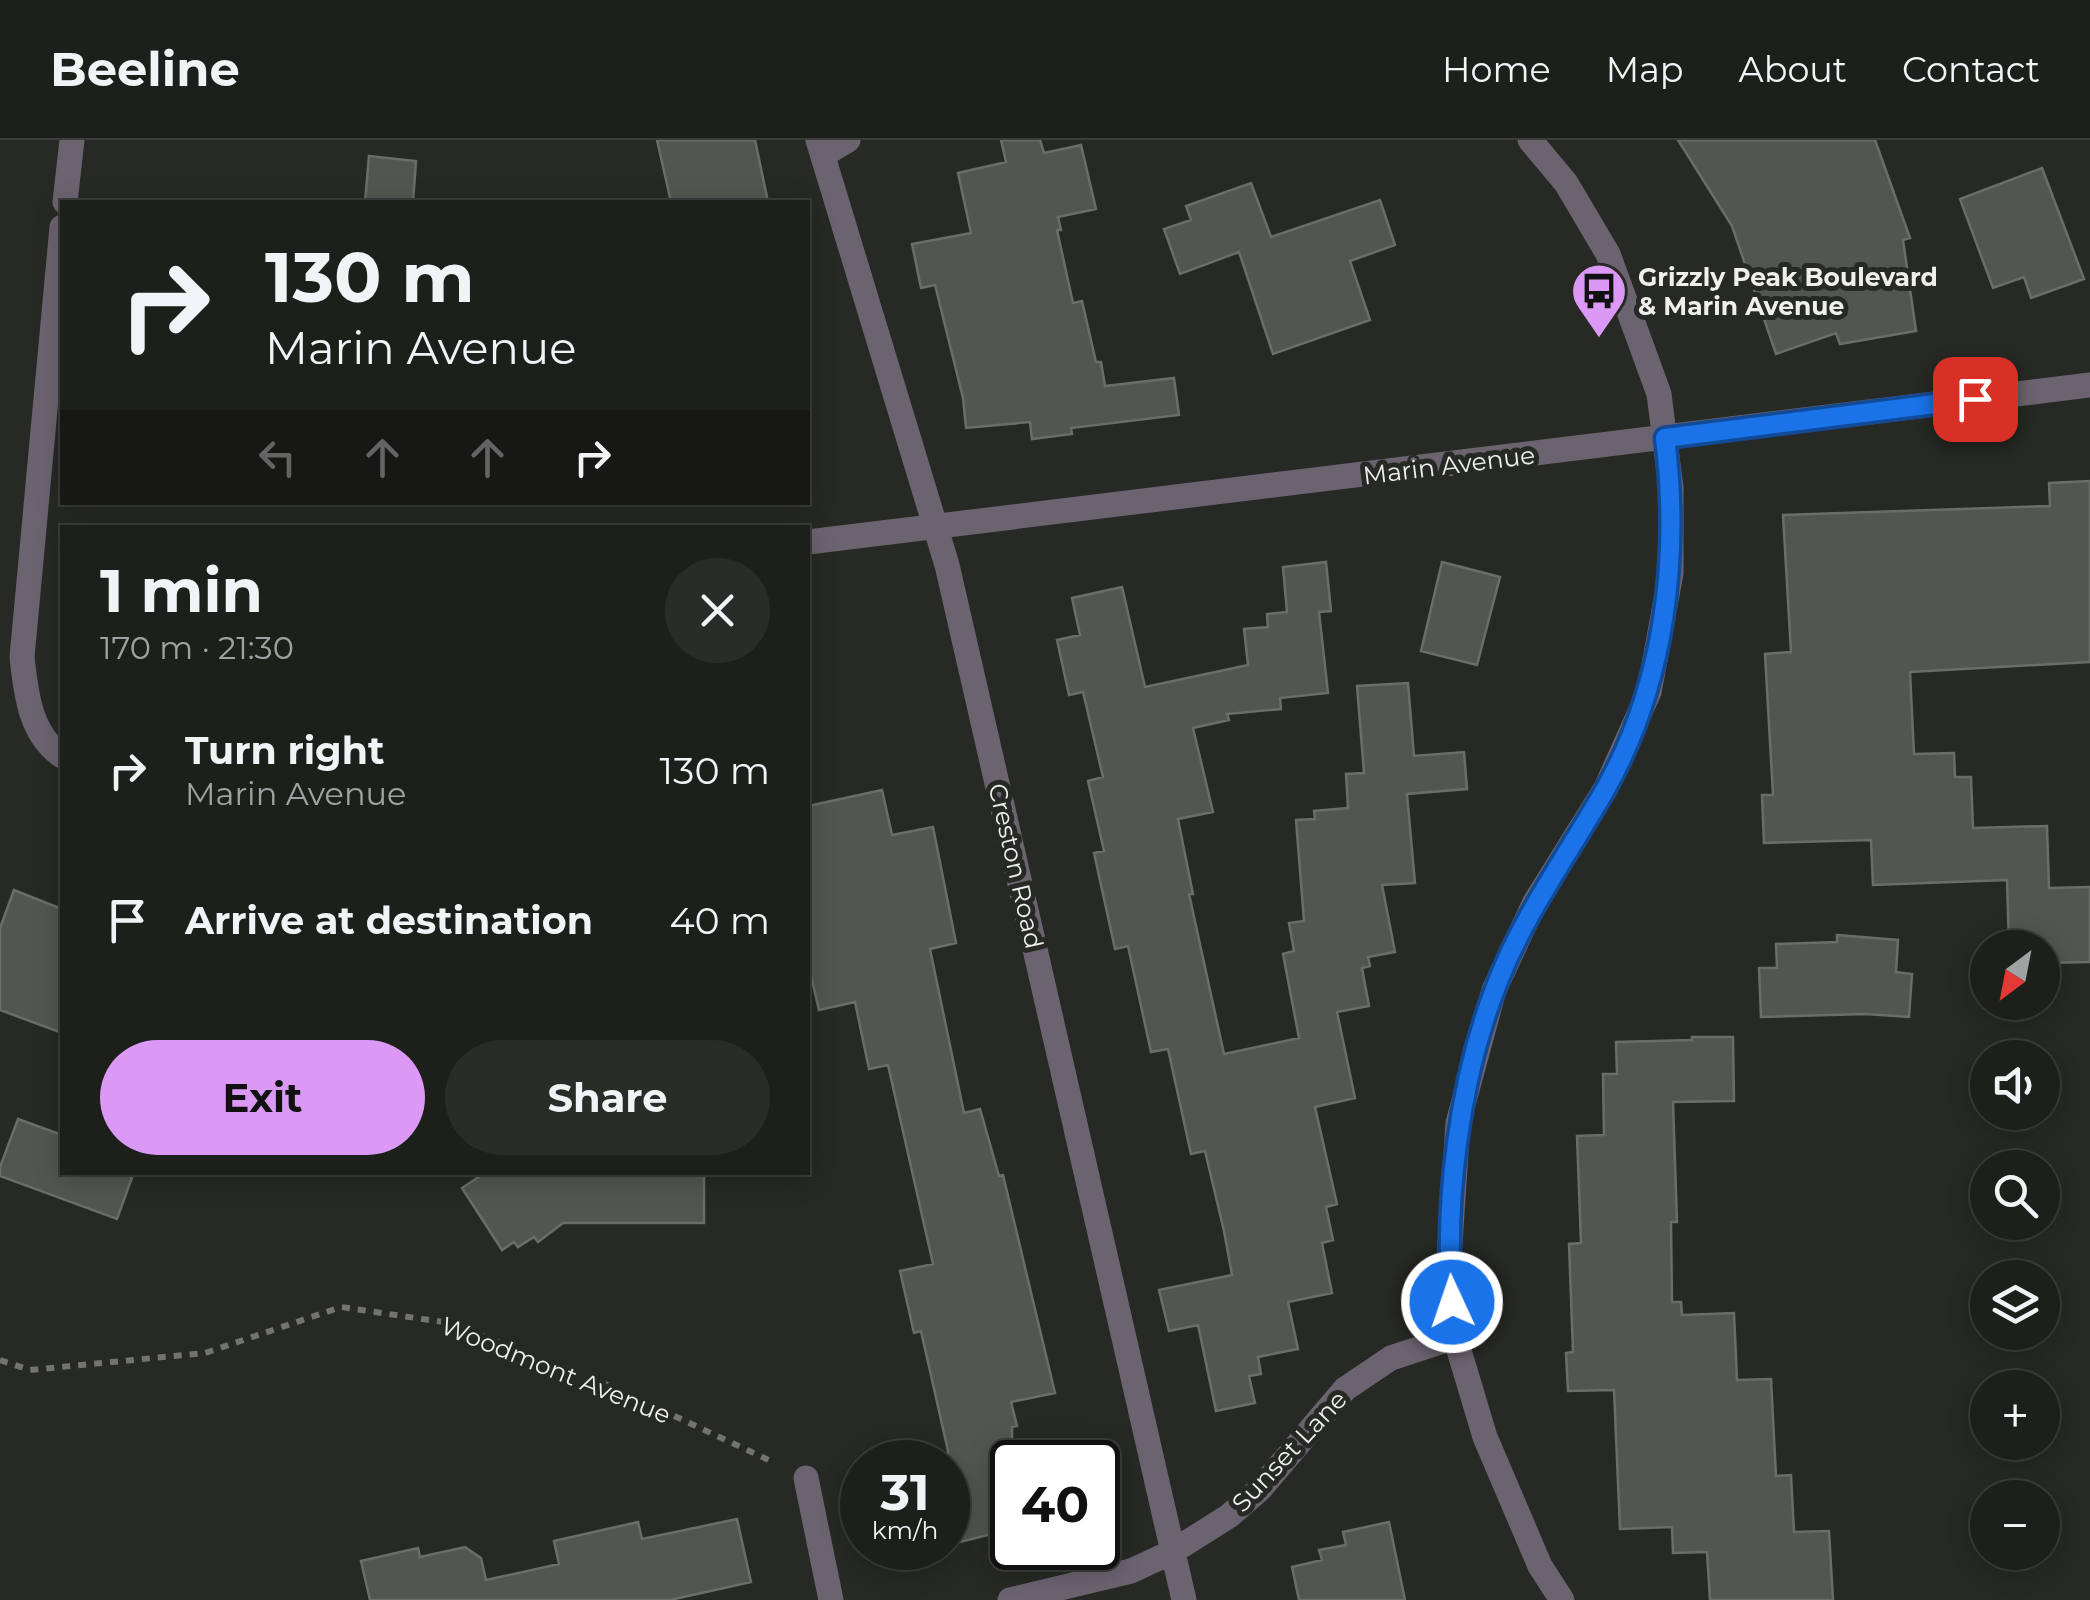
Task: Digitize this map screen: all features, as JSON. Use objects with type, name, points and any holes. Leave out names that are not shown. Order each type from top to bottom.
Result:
[{"type":"street","points":[[65,200],[72,140]]},
{"type":"street","points":[[820,148],[848,140]]},
{"type":"street","points":[[1530,140],[1566,183],[1608,254],[1659,394],[1671,488],[1670,573],[1649,692],[1606,788],[1535,902],[1494,990],[1458,1123],[1449,1258],[1455,1337],[1485,1437],[1540,1566],[1562,1600]]},
{"type":"street","name":"Creston Road","points":[[820,148],[947,565],[1184,1600]]},
{"type":"street","points":[[56,752],[26,702],[22,657],[60,248]]},
{"type":"street","name":"Marin Avenue","points":[[810,542],[2090,384]]},
{"type":"street","name":"Sunset Lane","points":[[1010,1600],[1131,1572],[1172,1552],[1229,1516],[1260,1489],[1346,1389],[1392,1358],[1455,1337]]},
{"type":"street","points":[[806,1478],[831,1600]]},
{"type":"path","name":"Woodmont Avenue","points":[[0,1360],[30,1370],[205,1353],[341,1307],[432,1320],[450,1323],[610,1386],[806,1478]]},
{"type":"building","points":[[657,140],[755,140],[768,200],[671,200]]},
{"type":"building","points":[[1001,140],[1040,140],[1044,153],[1081,145],[1096,209],[1058,217],[1061,230],[1057,230],[1073,303],[1082,301],[1105,386],[1174,378],[1179,415],[1071,428],[1072,434],[1032,439],[1030,422],[966,428],[963,398],[935,285],[921,288],[912,244],[971,233],[958,173],[1006,162]]},
{"type":"building","points":[[1678,140],[1875,140],[1910,238],[1903,240],[1916,331],[1840,344],[1836,333],[1776,354],[1732,226]]},
{"type":"building","points":[[369,156],[416,161],[413,200],[365,200]]},
{"type":"building","points":[[2042,168],[2084,279],[2031,298],[2024,277],[1993,288],[1960,199]]},
{"type":"building","points":[[1251,183],[1271,237],[1380,200],[1395,245],[1350,261],[1370,320],[1273,354],[1239,252],[1180,274],[1164,229],[1191,220],[1186,206]]},
{"type":"building","points":[[2090,481],[2090,662],[1910,672],[1914,754],[1954,753],[1955,777],[1971,777],[1973,828],[2047,826],[2049,888],[2090,887],[2090,962],[2060,963],[2060,930],[2009,930],[2007,880],[1873,885],[1871,840],[1764,843],[1762,795],[1773,795],[1765,654],[1791,652],[1783,515],[2050,506],[2049,483]]},
{"type":"building","points":[[1326,562],[1331,611],[1319,612],[1328,693],[1280,698],[1281,709],[1227,714],[1229,720],[1193,728],[1213,812],[1178,819],[1193,894],[1189,894],[1224,1054],[1299,1038],[1283,954],[1294,951],[1289,923],[1304,921],[1296,820],[1315,819],[1314,811],[1348,808],[1346,774],[1364,773],[1357,686],[1408,683],[1414,756],[1464,752],[1467,789],[1407,794],[1415,883],[1382,885],[1395,952],[1368,957],[1370,966],[1362,968],[1369,1006],[1337,1012],[1355,1098],[1315,1107],[1337,1204],[1326,1207],[1333,1240],[1322,1243],[1332,1293],[1288,1302],[1298,1349],[1258,1357],[1261,1374],[1249,1376],[1255,1403],[1216,1411],[1198,1325],[1169,1331],[1159,1290],[1232,1275],[1224,1231],[1205,1151],[1191,1154],[1168,1049],[1151,1052],[1128,946],[1115,949],[1094,853],[1104,851],[1088,781],[1103,777],[1083,692],[1069,695],[1057,640],[1080,635],[1072,598],[1122,587],[1145,687],[1248,665],[1244,629],[1268,627],[1267,614],[1287,612],[1283,567]]},
{"type":"building","points":[[1442,562],[1500,577],[1477,665],[1421,651]]},
{"type":"building","points":[[882,790],[892,835],[933,827],[956,943],[930,949],[964,1113],[980,1109],[999,1176],[1003,1175],[1055,1393],[1011,1402],[1017,1426],[1012,1427],[1012,1440],[990,1440],[990,1534],[970,1540],[970,1440],[946,1440],[921,1331],[914,1333],[900,1271],[933,1264],[888,1065],[869,1069],[855,1002],[819,1010],[810,972],[810,806]]},
{"type":"building","points":[[14,890],[60,908],[60,1032],[0,1010],[0,928]]},
{"type":"building","points":[[1837,935],[1898,940],[1896,972],[1912,974],[1909,1017],[1761,1017],[1759,968],[1777,968],[1776,944],[1837,942]]},
{"type":"building","points":[[1733,1037],[1734,1101],[1673,1102],[1677,1222],[1671,1222],[1672,1302],[1681,1302],[1682,1315],[1734,1313],[1737,1380],[1771,1379],[1776,1476],[1791,1475],[1794,1532],[1829,1531],[1833,1600],[1710,1600],[1707,1552],[1673,1553],[1672,1527],[1620,1529],[1614,1390],[1568,1391],[1566,1353],[1573,1352],[1569,1244],[1581,1243],[1577,1136],[1604,1135],[1603,1074],[1617,1074],[1616,1042]]},
{"type":"building","points":[[18,1119],[60,1134],[60,1175],[133,1175],[117,1219],[0,1176]]},
{"type":"building","points":[[482,1175],[704,1175],[704,1223],[563,1223],[538,1242],[534,1237],[518,1247],[514,1242],[502,1250],[462,1188]]},
{"type":"building","points":[[737,1519],[751,1582],[670,1600],[370,1600],[361,1561],[418,1548],[420,1557],[465,1547],[481,1558],[486,1580],[559,1564],[554,1541],[638,1522],[642,1539]]},
{"type":"building","points":[[1389,1522],[1405,1600],[1299,1600],[1292,1567],[1322,1560],[1319,1550],[1346,1545],[1343,1532]]},
{"type":"place","name":"Grizzly Peak Boulevard & Marin Avenue","points":[[1599,340]]},
{"type":"route","points":[[1452,1302],[1449,1258],[1458,1123],[1494,990],[1535,902],[1606,788],[1649,692],[1670,573],[1671,488],[1665,438],[1975,399]]}]
